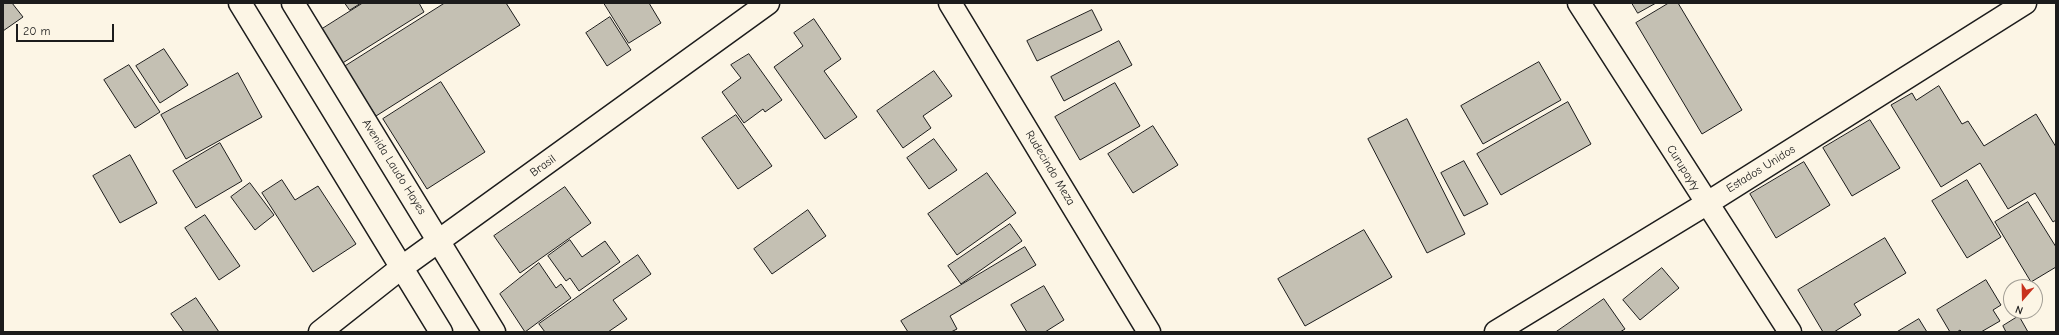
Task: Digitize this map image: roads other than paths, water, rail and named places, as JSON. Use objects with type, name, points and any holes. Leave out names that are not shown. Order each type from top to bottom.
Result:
[{"type":"street","points":[[240,3],[441,332]]},
{"type":"street","name":"Avenida Laudo Hayes","points":[[293,3],[440,241],[494,332]]},
{"type":"street","name":"Brasil","points":[[320,332],[401,268],[768,3]]},
{"type":"street","name":"Rudecindo Meza","points":[[950,3],[1149,332]]},
{"type":"street","name":"Curupayty","points":[[1579,3],[1706,204],[1790,332]]},
{"type":"street","name":"Estados Unidos","points":[[1496,332],[1706,204],[2024,3]]}]
